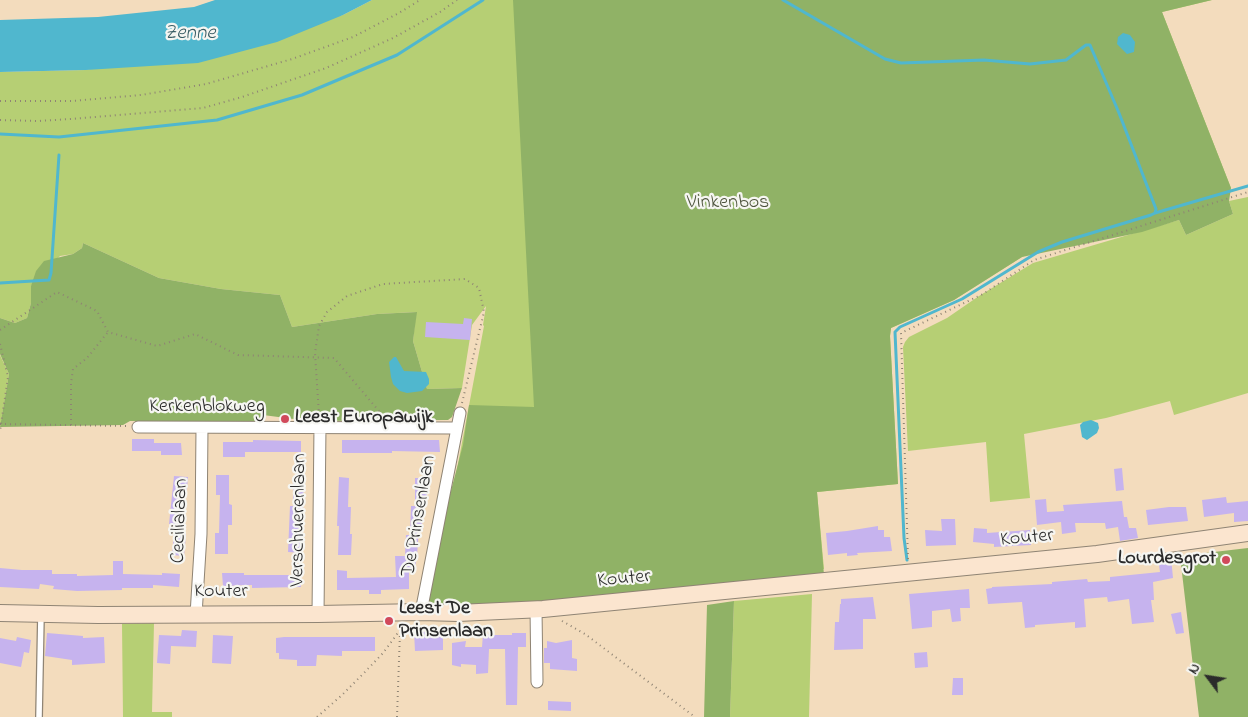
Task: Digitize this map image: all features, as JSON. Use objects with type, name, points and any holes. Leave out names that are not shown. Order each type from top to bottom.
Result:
[{"type":"street","name":"De Prinsenlaan","points":[[414,613],[460,413]]},
{"type":"street","name":"Kerkenblokweg","points":[[138,427],[320,426],[456,428]]},
{"type":"street","name":"Verschuerenlaan","points":[[318,614],[320,426]]},
{"type":"street","name":"Cecilialaan","points":[[196,615],[201,534],[202,428]]},
{"type":"street","name":"Kouter","points":[[0,613],[196,615],[458,613],[540,609],[1096,554],[1248,534]]},
{"type":"street","points":[[537,682],[540,609]]},
{"type":"lane","points":[[39,717],[42,613]]},
{"type":"path","points":[[0,101],[72,101],[141,95],[206,84],[292,59],[353,37],[420,0]]},
{"type":"path","points":[[0,120],[46,121],[204,108],[326,68],[393,38],[440,12],[457,0]]},
{"type":"path","points":[[909,572],[901,333],[983,294],[1034,260],[1248,192]]},
{"type":"path","points":[[320,426],[316,357],[319,326],[327,312],[347,296],[382,284],[464,279],[479,288],[484,312],[460,413]]},
{"type":"path","points":[[0,330],[57,292],[97,311],[108,332],[158,346],[195,334],[238,354],[334,358],[393,428]]},
{"type":"path","points":[[71,425],[73,369],[87,358],[108,332]]},
{"type":"path","points":[[0,344],[8,377],[0,431]]},
{"type":"path","points":[[1,424],[138,427]]},
{"type":"path","points":[[540,609],[585,634],[695,717]]},
{"type":"path","points":[[318,717],[342,695],[400,632],[414,613]]},
{"type":"path","points":[[397,717],[400,632]]},
{"type":"green space","name":"Vinkenbos","points":[[372,0],[1212,0],[1162,12],[1231,188],[1075,234],[1022,257],[954,300],[891,328],[898,484],[817,492],[824,569],[432,602],[484,326],[486,306],[472,325],[462,388],[427,389],[413,341],[416,312],[377,314],[292,327],[280,295],[221,289],[159,278],[83,243],[82,248],[73,254],[60,256],[31,286],[31,303],[27,318],[15,323],[0,318],[0,72],[86,70],[343,15]]},
{"type":"green space","name":"Vinkenbos","points":[[513,0],[1212,0],[1162,12],[1231,188],[1229,201],[1233,214],[1186,235],[1179,220],[1142,232],[1022,257],[954,300],[891,328],[898,484],[817,492],[824,575],[577,600],[420,608],[463,445],[469,405],[534,407]]},
{"type":"green space","points":[[1248,197],[1248,393],[1174,415],[1170,401],[1106,418],[1024,434],[1030,498],[990,502],[986,442],[908,451],[903,347],[909,337],[947,318],[1033,263],[1179,220],[1186,235],[1233,214],[1229,201]]},
{"type":"green space","points":[[83,243],[159,278],[221,289],[280,295],[292,327],[377,314],[417,312],[413,341],[427,389],[462,388],[452,417],[448,420],[309,421],[263,415],[262,425],[130,421],[123,425],[0,427],[9,374],[0,354],[0,318],[15,323],[27,318],[31,303],[31,286],[36,271],[44,261],[73,254],[82,248]]},
{"type":"green space","points":[[0,355],[9,374],[0,428]]},
{"type":"green space","points":[[1248,548],[1248,717],[1199,717],[1180,556]]},
{"type":"green space","points":[[812,594],[809,717],[730,717],[734,601]]},
{"type":"green space","points":[[734,601],[730,717],[704,717],[707,605]]},
{"type":"green space","points":[[154,623],[152,712],[172,712],[172,717],[123,717],[122,624]]},
{"type":"water","name":"Zenne","points":[[215,0],[372,0],[343,15],[277,42],[198,63],[86,70],[0,72],[0,20],[98,17],[194,7]]},
{"type":"water","points":[[1123,33],[1130,35],[1135,42],[1134,52],[1127,54],[1117,44],[1118,37]]},
{"type":"water","points":[[396,357],[404,371],[426,372],[429,384],[422,391],[407,393],[400,391],[393,384],[391,377],[389,362]]},
{"type":"water","points":[[1091,420],[1098,423],[1099,428],[1097,433],[1087,440],[1082,437],[1080,425]]},
{"type":"building","points":[[464,318],[472,319],[470,340],[425,337],[426,322],[463,324]]},
{"type":"building","points":[[132,439],[154,439],[154,443],[181,443],[182,455],[161,455],[161,451],[132,451]]},
{"type":"building","points":[[253,440],[301,441],[301,452],[245,452],[245,457],[223,457],[223,442],[253,442]]},
{"type":"building","points":[[342,440],[439,440],[440,452],[342,453]]},
{"type":"building","points":[[1122,468],[1124,490],[1116,491],[1114,469]]},
{"type":"building","points":[[216,475],[229,475],[229,504],[232,505],[232,525],[228,525],[228,554],[215,554],[215,533],[219,533],[220,495],[216,495]]},
{"type":"building","points":[[174,476],[188,477],[182,525],[169,524]]},
{"type":"building","points":[[293,477],[304,477],[302,553],[288,552],[290,506],[293,506]]},
{"type":"building","points":[[339,477],[349,478],[348,507],[351,507],[351,555],[338,555]]},
{"type":"building","points":[[415,478],[427,478],[427,499],[423,499],[422,527],[419,527],[414,573],[409,572],[409,589],[381,590],[381,594],[369,594],[369,590],[337,590],[337,570],[347,571],[347,578],[396,577],[395,556],[405,556],[406,535],[410,535],[411,506],[415,506]]},
{"type":"building","points":[[1226,497],[1227,503],[1248,501],[1248,521],[1234,522],[1234,513],[1204,517],[1202,500]]},
{"type":"building","points":[[1046,499],[1047,512],[1064,511],[1063,505],[1122,501],[1124,517],[1127,517],[1129,528],[1136,528],[1138,538],[1120,541],[1118,527],[1106,529],[1105,523],[1075,523],[1076,532],[1062,534],[1061,522],[1037,525],[1035,500]]},
{"type":"building","points":[[1186,507],[1188,521],[1148,525],[1146,510]]},
{"type":"building","points":[[941,519],[955,519],[956,545],[926,546],[925,530],[942,531]]},
{"type":"building","points":[[878,526],[878,530],[884,530],[884,537],[890,537],[892,551],[857,553],[858,555],[847,556],[847,553],[828,555],[826,533]]},
{"type":"building","points":[[974,528],[987,529],[987,533],[1030,530],[1031,545],[994,547],[994,544],[973,542]]},
{"type":"building","points":[[174,533],[186,534],[184,556],[172,555]]},
{"type":"building","points":[[1171,557],[1173,578],[1153,582],[1154,600],[1151,600],[1154,622],[1132,624],[1129,599],[1108,602],[1107,597],[1084,599],[1086,627],[1075,628],[1075,622],[1035,625],[1035,627],[1025,628],[1022,602],[988,604],[986,589],[992,587],[1052,584],[1052,582],[1087,579],[1088,582],[1110,581],[1110,577],[1160,572],[1158,558]]},
{"type":"building","points":[[113,561],[123,561],[123,574],[180,574],[179,587],[153,585],[153,588],[77,591],[53,589],[54,586],[40,584],[39,589],[0,587],[0,568],[52,570],[52,574],[77,574],[77,576],[113,575]]},
{"type":"building","points":[[222,573],[300,575],[301,587],[252,588],[252,585],[223,586]]},
{"type":"building","points":[[969,589],[970,608],[960,608],[961,621],[952,622],[950,609],[932,611],[932,627],[912,629],[909,594]]},
{"type":"building","points":[[873,597],[876,619],[863,619],[863,649],[834,650],[835,622],[839,622],[841,599]]},
{"type":"building","points":[[1181,612],[1184,633],[1176,634],[1171,614]]},
{"type":"building","points":[[182,630],[197,631],[196,647],[171,646],[170,664],[157,663],[159,635],[181,636]]},
{"type":"building","points":[[443,631],[443,650],[415,651],[414,632]]},
{"type":"building","points":[[47,633],[83,636],[83,638],[104,637],[105,663],[72,665],[72,660],[45,656]]},
{"type":"building","points":[[512,633],[526,633],[526,647],[518,647],[517,705],[506,705],[505,649],[489,649],[488,673],[476,674],[476,665],[461,664],[461,667],[452,665],[452,643],[466,641],[465,647],[482,647],[483,634],[512,635]]},
{"type":"building","points":[[213,635],[233,636],[231,664],[212,663]]},
{"type":"building","points":[[17,637],[31,640],[29,653],[24,652],[21,667],[0,663],[0,638],[16,641]]},
{"type":"building","points":[[375,637],[375,651],[342,651],[342,656],[317,655],[316,666],[297,666],[297,660],[279,659],[279,653],[276,653],[276,638]]},
{"type":"building","points":[[572,640],[572,658],[577,659],[577,671],[550,669],[550,663],[544,663],[544,648],[547,648],[547,641],[556,643]]},
{"type":"building","points":[[927,652],[928,667],[915,668],[914,653]]},
{"type":"building","points":[[953,678],[963,678],[963,695],[952,695]]},
{"type":"building","points":[[548,701],[571,702],[571,711],[548,710]]},
{"type":"waterway","points":[[0,134],[59,137],[217,120],[302,95],[397,55],[483,0]]},
{"type":"waterway","points":[[783,0],[885,59],[901,63],[984,60],[1030,64],[1066,60],[1086,45],[1090,45],[1119,113],[1156,209],[1155,213],[1151,215],[1062,242],[1038,252],[962,299],[900,327],[895,332],[904,538],[907,560]]},
{"type":"waterway","points":[[0,283],[49,280],[59,155]]},
{"type":"waterway","points":[[1155,213],[1248,186]]},
{"type":"place","name":"Leest Europawijk","points":[[285,419]]},
{"type":"place","name":"Lourdesgrot","points":[[1226,560]]},
{"type":"place","name":"Leest De Prinsenlaan","points":[[389,621]]}]
